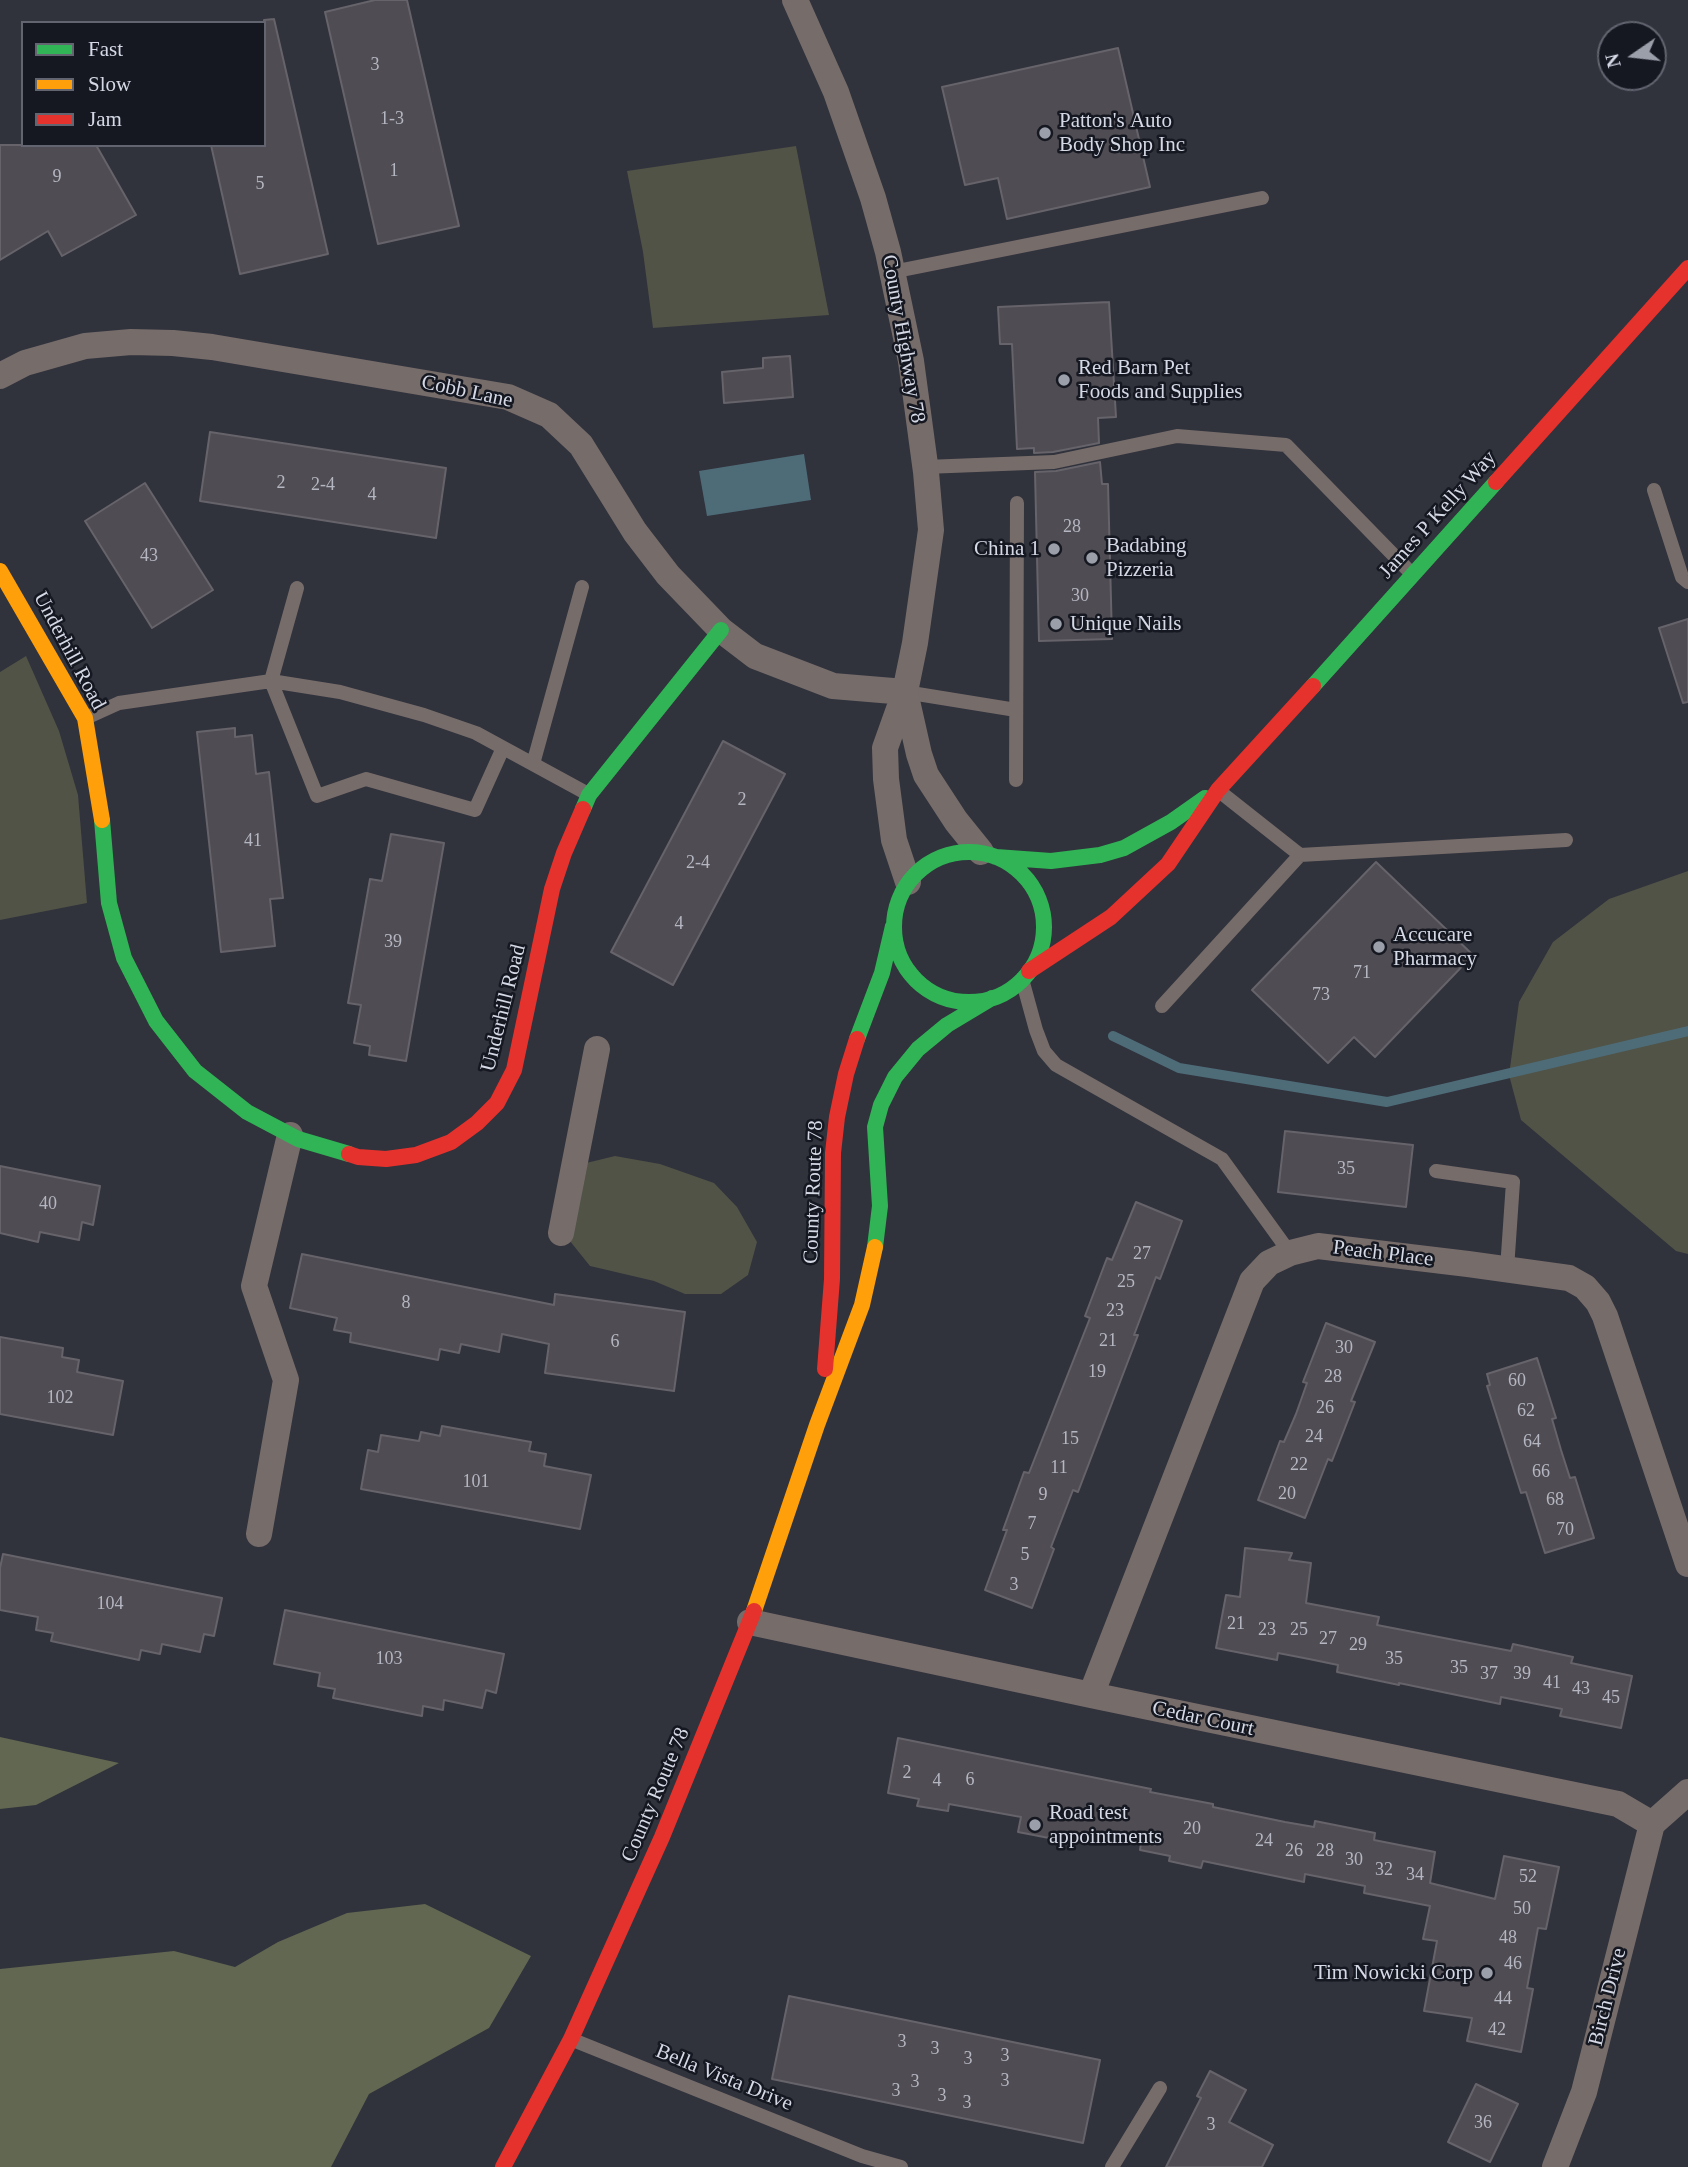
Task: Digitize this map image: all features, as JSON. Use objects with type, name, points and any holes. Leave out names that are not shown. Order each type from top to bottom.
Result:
[{"type":"street","name":"County Highway 78","points":[[795,0],[836,92],[873,198],[911,360],[925,467],[931,530],[915,643],[905,692],[885,748],[894,840],[908,882]]},
{"type":"street","name":"James P Kelly Way","points":[[1026,975],[1111,917],[1168,864],[1217,790],[1688,268]]},
{"type":"street","name":"Cobb Lane","points":[[0,376],[25,363],[85,346],[131,342],[173,343],[212,347],[508,397],[549,415],[581,445],[635,532],[667,575],[721,630],[755,656],[833,686],[905,692]]},
{"type":"street","name":"Underhill Road","points":[[0,572],[85,718],[104,833],[109,903],[124,958],[156,1021],[195,1071],[247,1112],[298,1139],[358,1157],[386,1159],[416,1155],[451,1142],[477,1123],[497,1103],[514,1070],[552,889],[589,795],[721,630]]},
{"type":"street","name":"County Highway 78","points":[[905,692],[926,775],[956,821],[988,855]]},
{"type":"street","name":"James P Kelly Way","points":[[988,855],[1030,860],[1075,859],[1124,848],[1171,822],[1217,790]]},
{"type":"street","points":[[960,852],[988,855],[1015,868],[1031,885],[1041,906],[1044,928],[1040,951],[1026,975],[1013,988],[992,998],[968,1002],[945,998],[924,988],[908,971],[897,949],[893,926],[898,903],[908,882],[922,867],[940,857],[960,852]]},
{"type":"street","name":"County Route 78","points":[[817,1425],[829,1337],[833,1153],[837,1116],[846,1074],[883,973],[893,926]]},
{"type":"street","name":"County Route 78","points":[[503,2167],[571,2039],[662,1837],[750,1622],[817,1425],[862,1305],[876,1244],[880,1206],[875,1127],[881,1105],[895,1077],[918,1049],[947,1026],[992,998]]},
{"type":"street","points":[[561,1233],[597,1049]]},
{"type":"street","points":[[259,1534],[286,1380],[254,1286],[290,1135]]},
{"type":"street","name":"Peach Place","points":[[1091,1695],[1252,1281],[1269,1263],[1290,1253],[1318,1246],[1569,1278],[1586,1287],[1605,1316],[1688,1564]]},
{"type":"street","name":"Cedar Court","points":[[750,1622],[1618,1804],[1652,1824]]},
{"type":"street","points":[[1652,1824],[1688,1792]]},
{"type":"street","name":"Birch Drive","points":[[1555,2167],[1584,2092],[1652,1824]]},
{"type":"lane","points":[[892,272],[1262,198]]},
{"type":"lane","points":[[925,467],[1054,462],[1177,436],[1286,444],[1413,575]]},
{"type":"lane","points":[[1654,490],[1682,577],[1688,582]]},
{"type":"lane","points":[[1016,780],[1017,503]]},
{"type":"lane","points":[[533,764],[582,587]]},
{"type":"lane","points":[[297,588],[271,681],[317,796],[366,779],[475,810],[503,748]]},
{"type":"lane","points":[[85,718],[118,703],[271,681],[340,692],[424,715],[476,733],[589,795]]},
{"type":"lane","points":[[905,692],[1016,710]]},
{"type":"lane","points":[[1217,790],[1300,855],[1566,840]]},
{"type":"lane","points":[[1163,1006],[1300,855]]},
{"type":"lane","points":[[1026,975],[1036,1030],[1044,1051],[1055,1064],[1222,1158],[1290,1253]]},
{"type":"lane","points":[[1436,1171],[1513,1182],[1507,1269]]},
{"type":"lane","name":"Bella Vista Drive","points":[[571,2039],[859,2162],[901,2167]]},
{"type":"lane","points":[[1112,2167],[1160,2088]]},
{"type":"green space","points":[[796,146],[829,315],[653,328],[643,252],[627,171]]},
{"type":"green space","points":[[26,656],[59,731],[78,795],[87,903],[0,920],[0,672]]},
{"type":"green space","points":[[1688,871],[1688,1254],[1676,1251],[1521,1120],[1509,1075],[1519,1002],[1553,942],[1609,899]]},
{"type":"green space","points":[[615,1156],[660,1164],[714,1183],[737,1207],[757,1242],[748,1275],[721,1294],[685,1294],[654,1281],[590,1266],[557,1225],[582,1164]]},
{"type":"green space","points":[[0,1737],[119,1763],[36,1805],[0,1809]]},
{"type":"green space","points":[[425,1904],[531,1956],[489,2028],[369,2094],[331,2167],[0,2167],[0,1969],[174,1951],[235,1967],[278,1942],[347,1913]]},
{"type":"water","points":[[804,454],[811,500],[707,516],[699,471]]},
{"type":"building","points":[[375,0],[407,0],[459,226],[378,244],[325,12]]},
{"type":"building","points":[[274,19],[328,254],[240,274],[211,147],[266,147],[264,20]]},
{"type":"building","name":"Patton's Auto Body Shop Inc","points":[[1118,48],[1150,187],[1007,219],[998,178],[965,185],[942,87]]},
{"type":"building","points":[[0,145],[97,147],[136,215],[62,256],[48,231],[0,260]]},
{"type":"building","name":"Red Barn Pet Foods and Supplies","points":[[1109,302],[1116,417],[1098,418],[1099,443],[1053,452],[1034,453],[1034,448],[1017,449],[1012,344],[1000,344],[998,307]]},
{"type":"building","points":[[790,356],[793,397],[724,403],[722,372],[763,368],[763,358]]},
{"type":"building","points":[[210,432],[446,468],[436,538],[200,501]]},
{"type":"building","points":[[1100,462],[1102,484],[1108,484],[1112,639],[1039,641],[1035,472],[1056,471]]},
{"type":"building","points":[[145,483],[213,590],[152,628],[85,521]]},
{"type":"building","points":[[1688,619],[1688,702],[1683,703],[1659,628]]},
{"type":"building","points":[[235,728],[235,737],[252,735],[256,774],[269,772],[283,898],[270,899],[275,946],[221,952],[197,732]]},
{"type":"building","points":[[723,741],[785,774],[673,985],[611,952]]},
{"type":"building","points":[[391,834],[444,843],[406,1061],[369,1055],[370,1046],[354,1043],[361,1005],[348,1003],[370,879],[382,881]]},
{"type":"building","points":[[1376,862],[1473,955],[1375,1057],[1354,1037],[1328,1063],[1252,990]]},
{"type":"building","points":[[1285,1131],[1413,1145],[1406,1207],[1278,1192]]},
{"type":"building","points":[[0,1166],[100,1186],[93,1225],[82,1222],[79,1240],[40,1232],[38,1242],[0,1233]]},
{"type":"building","points":[[1136,1202],[1182,1221],[1160,1279],[1156,1277],[1134,1335],[1138,1335],[1078,1492],[1073,1490],[1032,1608],[985,1590],[1024,1472],[1029,1473],[1090,1318],[1085,1316],[1107,1258],[1112,1260]]},
{"type":"building","points":[[302,1254],[554,1305],[555,1294],[685,1312],[674,1391],[545,1373],[549,1344],[502,1334],[499,1352],[461,1344],[459,1353],[440,1349],[438,1360],[350,1342],[351,1333],[334,1330],[337,1318],[290,1308]]},
{"type":"building","points":[[1326,1323],[1375,1342],[1351,1401],[1355,1402],[1332,1461],[1328,1459],[1305,1518],[1258,1500],[1280,1441],[1284,1442],[1296,1414],[1307,1383],[1303,1382]]},
{"type":"building","points":[[0,1337],[63,1348],[62,1357],[79,1360],[77,1372],[123,1381],[113,1435],[0,1414]]},
{"type":"building","points":[[1537,1358],[1556,1418],[1552,1419],[1561,1450],[1570,1478],[1575,1477],[1594,1538],[1545,1553],[1526,1492],[1521,1493],[1487,1386],[1490,1385],[1487,1374]]},
{"type":"building","points":[[442,1426],[531,1442],[529,1451],[546,1454],[544,1466],[591,1475],[580,1529],[361,1489],[368,1450],[378,1452],[381,1435],[419,1441],[421,1432],[440,1436]]},
{"type":"building","points":[[1245,1548],[1292,1553],[1289,1560],[1311,1563],[1306,1603],[1379,1617],[1377,1625],[1511,1651],[1513,1644],[1573,1657],[1571,1663],[1632,1676],[1621,1728],[1560,1716],[1562,1709],[1501,1697],[1500,1704],[1337,1672],[1338,1665],[1309,1659],[1278,1653],[1277,1660],[1216,1648],[1226,1595],[1240,1597]]},
{"type":"building","points":[[3,1554],[222,1598],[214,1636],[204,1634],[200,1652],[162,1644],[160,1654],[141,1650],[139,1660],[51,1641],[53,1633],[36,1630],[38,1617],[0,1610],[0,1568]]},
{"type":"building","points":[[285,1610],[504,1654],[496,1693],[486,1690],[482,1708],[444,1700],[443,1710],[423,1706],[422,1716],[333,1698],[335,1689],[318,1686],[320,1673],[274,1664]]},
{"type":"building","points":[[898,1738],[1151,1789],[1150,1792],[1285,1822],[1314,1827],[1315,1821],[1375,1833],[1374,1840],[1435,1852],[1430,1883],[1495,1899],[1504,1856],[1559,1867],[1546,1929],[1538,1928],[1527,1988],[1533,1989],[1521,2052],[1467,2041],[1472,2018],[1424,2011],[1437,1941],[1423,1939],[1430,1906],[1364,1893],[1365,1886],[1305,1874],[1304,1882],[1203,1861],[1201,1868],[1169,1861],[1170,1856],[1140,1850],[1141,1843],[1081,1832],[1080,1838],[1050,1832],[1049,1838],[1018,1832],[1021,1817],[949,1804],[948,1811],[917,1806],[919,1799],[888,1793]]},
{"type":"building","points":[[789,1996],[1100,2060],[1083,2143],[772,2079]]},
{"type":"building","points":[[1210,2071],[1246,2090],[1229,2122],[1273,2145],[1262,2167],[1166,2167],[1201,2098],[1197,2096]]},
{"type":"building","points":[[1476,2084],[1518,2104],[1490,2162],[1448,2142]]},
{"type":"waterway","points":[[1113,1036],[1179,1068],[1387,1102],[1688,1031]]},
{"type":"traffic: fast","points":[[1313,686],[1496,482]]},
{"type":"traffic: fast","points":[[583,809],[589,795],[721,630]]},
{"type":"traffic: fast","points":[[996,857],[1051,861],[1100,855],[1124,848],[1171,822],[1205,798]]},
{"type":"traffic: fast","points":[[102,820],[109,903],[124,958],[156,1021],[195,1071],[247,1112],[298,1139],[349,1154]]},
{"type":"traffic: fast","points":[[969,852],[998,858],[1022,874],[1038,898],[1044,927],[1038,956],[1022,980],[998,996],[969,1002],[940,996],[916,980],[900,956],[894,927],[900,898],[916,874],[940,858],[969,852]]},
{"type":"traffic: fast","points":[[857,1039],[882,973],[893,926]]},
{"type":"traffic: fast","points":[[875,1247],[880,1206],[875,1127],[881,1105],[895,1077],[918,1049],[947,1025],[992,998]]},
{"type":"traffic: slow","points":[[0,571],[85,718],[102,820]]},
{"type":"traffic: slow","points":[[754,1611],[817,1425],[862,1305],[875,1247]]},
{"type":"traffic: jam","points":[[1496,482],[1688,268]]},
{"type":"traffic: jam","points":[[1029,971],[1111,917],[1168,864],[1218,790],[1313,686]]},
{"type":"traffic: jam","points":[[349,1154],[386,1159],[416,1155],[451,1142],[477,1123],[497,1103],[514,1070],[552,889],[583,809]]},
{"type":"traffic: jam","points":[[825,1369],[832,1279],[833,1153],[846,1074],[857,1039]]},
{"type":"traffic: jam","points":[[503,2167],[571,2039],[662,1837],[754,1611]]},
{"type":"place","name":"Patton's Auto Body Shop Inc","points":[[1045,133]]},
{"type":"place","name":"Red Barn Pet Foods and Supplies","points":[[1064,380]]},
{"type":"place","name":"China 1","points":[[1054,549]]},
{"type":"place","name":"Badabing Pizzeria","points":[[1092,558]]},
{"type":"place","name":"Unique Nails","points":[[1056,624]]},
{"type":"place","name":"Accucare Pharmacy","points":[[1379,947]]},
{"type":"place","name":"Road test appointments","points":[[1035,1825]]},
{"type":"place","name":"Tim Nowicki Corp","points":[[1487,1973]]}]
